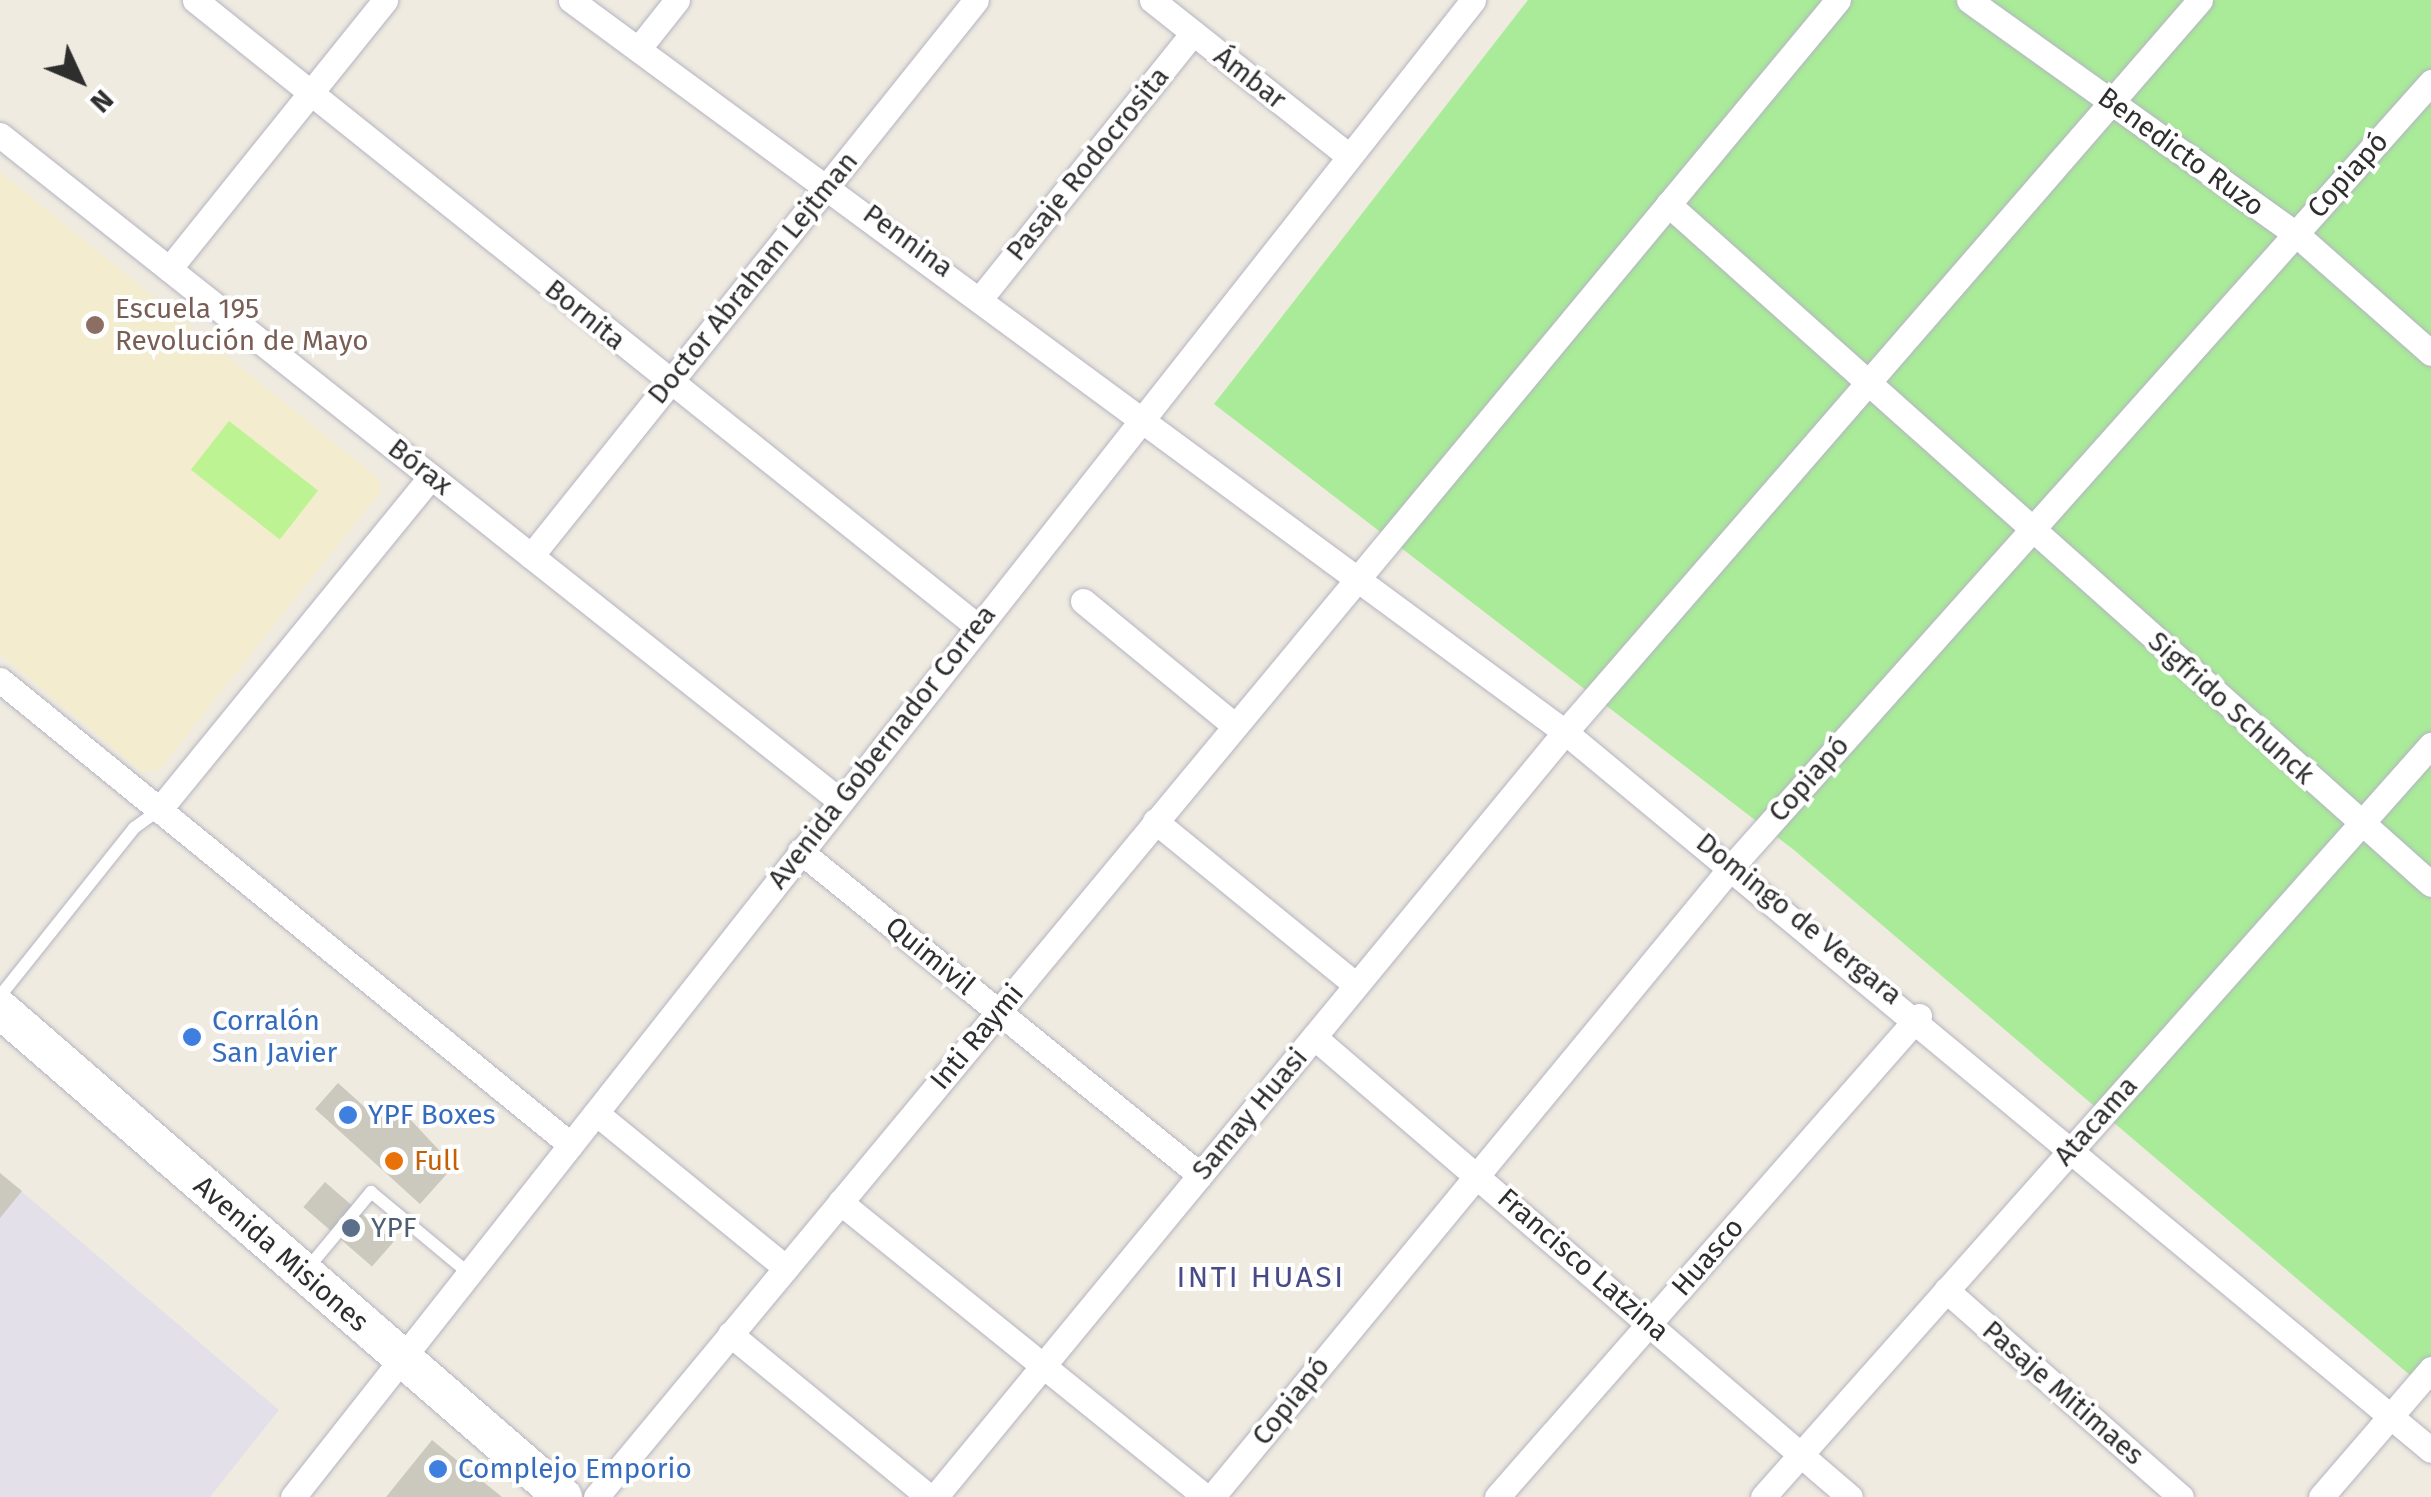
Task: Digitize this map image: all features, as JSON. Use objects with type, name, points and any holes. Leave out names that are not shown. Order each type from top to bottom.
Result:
[{"type":"main road","name":"Avenida Misiones","points":[[0,1009],[563,1497]]},
{"type":"street","name":"Bornita","points":[[196,0],[668,384],[977,626]]},
{"type":"street","points":[[169,268],[385,0]]},
{"type":"street","name":"Pennina","points":[[571,0],[984,295],[1144,415]]},
{"type":"street","points":[[639,48],[678,0]]},
{"type":"street","name":"Doctor Abraham Lejtman","points":[[531,556],[976,0]]},
{"type":"street","name":"Ámbar","points":[[1152,0],[1349,156]]},
{"type":"street","name":"Avenida Gobernador Correa","points":[[293,1497],[404,1362],[839,800],[1473,0]]},
{"type":"street","name":"Inti Raymi","points":[[596,1497],[1838,0]]},
{"type":"street","name":"Benedicto Ruzo","points":[[1970,0],[2296,234],[2431,353]]},
{"type":"street","name":"Samay Huasi","points":[[932,1497],[1564,732],[2109,100],[2200,0]]},
{"type":"street","name":"Pasaje Rodocrosita","points":[[984,295],[1193,34]]},
{"type":"street","name":"Copiapó","points":[[1209,1497],[1732,865],[2431,82]]},
{"type":"street","name":"Bórax","points":[[0,135],[839,800]]},
{"type":"street","name":"Sigfrido Schunck","points":[[1668,204],[1866,383],[2036,527],[2431,884]]},
{"type":"street","name":"Domingo de Vergara","points":[[1144,415],[1564,732],[1732,865],[1919,1016],[2431,1450]]},
{"type":"street","points":[[159,810],[431,476]]},
{"type":"street","points":[[1083,602],[1234,726]]},
{"type":"street","points":[[0,680],[571,1146]]},
{"type":"street","name":"Atacama","points":[[1763,1497],[2431,745]]},
{"type":"street","points":[[1156,821],[1356,985]]},
{"type":"street","name":"Quimivil","points":[[800,851],[1200,1175]]},
{"type":"street","name":"Huasco","points":[[1497,1497],[1919,1016]]},
{"type":"street","name":"Francisco Latzina","points":[[1314,1037],[1850,1497]]},
{"type":"street","points":[[596,1113],[786,1268]]},
{"type":"street","points":[[840,1202],[1209,1497]]},
{"type":"street","name":"Pasaje Mitimaes","points":[[1946,1290],[2181,1497]]},
{"type":"street","points":[[730,1334],[932,1497]]},
{"type":"street","points":[[2321,1497],[2431,1369]]},
{"type":"lane","points":[[0,996],[134,828],[159,810]]},
{"type":"lane","points":[[303,1274],[371,1192],[471,1274]]},
{"type":"shaded area","name":"Escuela 195 Revolución de Mayo","points":[[0,172],[379,479],[381,491],[159,770],[142,772],[0,654]]},
{"type":"shaded area","points":[[0,1173],[279,1410],[210,1497],[0,1497]]},
{"type":"green space","points":[[1528,0],[2431,0],[2431,1393],[1794,850],[1214,404]]},
{"type":"green space","points":[[229,421],[318,491],[280,539],[191,470]]},
{"type":"building","points":[[338,1083],[378,1119],[389,1107],[408,1117],[454,1166],[420,1204],[315,1109]]},
{"type":"building","points":[[0,1173],[22,1191],[0,1218]]},
{"type":"building","points":[[325,1182],[394,1242],[372,1267],[303,1207]]},
{"type":"building","name":"Complejo Emporio","points":[[432,1440],[502,1497],[386,1497]]},
{"type":"place","name":"Escuela 195 Revolución de Mayo","points":[[95,325]]},
{"type":"place","name":"Corralón San Javier","points":[[192,1037]]},
{"type":"place","name":"YPF Boxes","points":[[348,1115]]},
{"type":"place","name":"Full","points":[[394,1161]]},
{"type":"place","name":"YPF","points":[[351,1228]]},
{"type":"place","name":"Complejo Emporio","points":[[438,1469]]},
{"type":"district","name":"INTI HUASI","points":[[1261,1277]]}]
